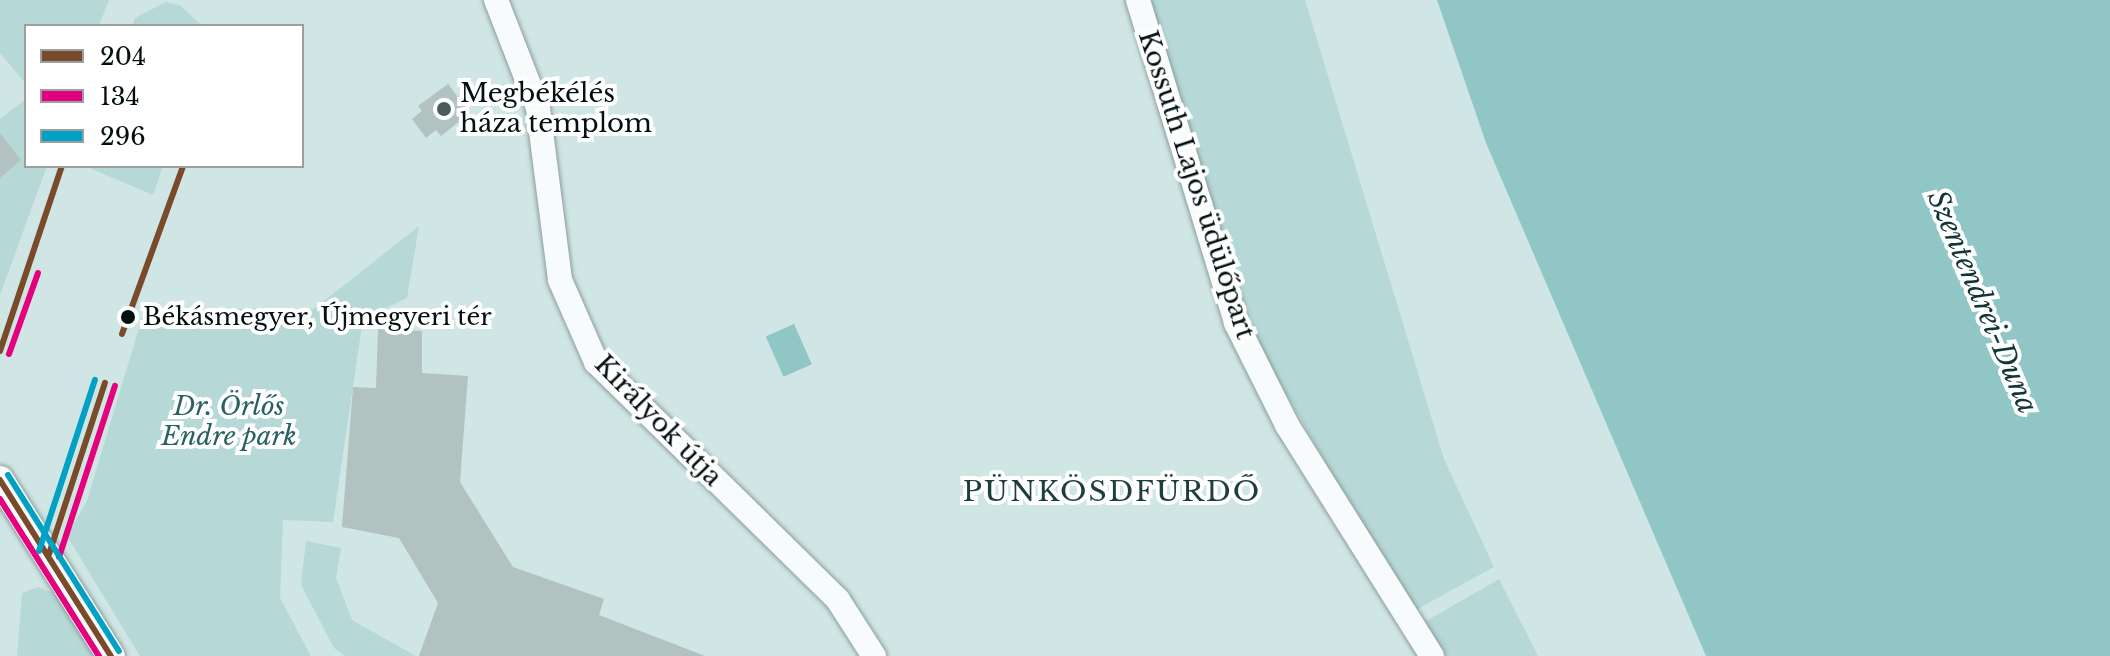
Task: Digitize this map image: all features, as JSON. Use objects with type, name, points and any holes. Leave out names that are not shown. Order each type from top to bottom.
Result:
[{"type":"street","name":"Királyok útja","points":[[496,0],[538,108],[560,280],[596,362],[838,600],[874,656]]},
{"type":"street","name":"Kossuth Lajos üdülőpart","points":[[1138,0],[1236,323],[1287,425],[1432,656]]},
{"type":"street","points":[[0,480],[111,656]]},
{"type":"green space","points":[[0,0],[109,0],[100,24],[24,24],[24,82],[0,53]]},
{"type":"green space","points":[[1147,0],[1305,0],[1444,459],[1494,567],[1412,612],[1255,340]]},
{"type":"green space","points":[[166,2],[181,6],[200,24],[133,24],[135,18]]},
{"type":"green space","points":[[24,101],[24,168],[46,168],[0,295],[0,178],[21,160],[0,133],[0,119]]},
{"type":"green space","points":[[90,168],[162,168],[153,195]]},
{"type":"green space","name":"Dr. Örlős Endre park","points":[[419,226],[407,298],[363,319],[333,522],[283,520],[280,598],[311,656],[140,656],[67,536],[87,501],[145,308],[314,309]]},
{"type":"green space","points":[[306,541],[341,548],[336,578],[352,620],[416,656],[345,656],[334,648],[301,585]]},
{"type":"green space","points":[[1499,579],[1538,656],[1441,656],[1421,624]]},
{"type":"green space","points":[[38,587],[56,594],[95,656],[17,656],[22,593]]},
{"type":"water","name":"Szentendrei-Duna","points":[[1437,0],[2110,0],[2110,656],[1706,656],[1486,143]]},
{"type":"water","points":[[794,324],[812,364],[784,377],[766,337]]},
{"type":"building","name":"Megbékélés háza templom","points":[[448,84],[470,113],[441,136],[436,130],[426,138],[412,119],[422,111],[418,106]]},
{"type":"building","points":[[0,133],[21,160],[0,178]]},
{"type":"building","points":[[378,329],[422,331],[422,373],[468,376],[460,482],[513,567],[604,599],[599,615],[705,656],[419,656],[438,603],[399,538],[342,527],[353,387],[376,388]]},
{"type":"transit line","name":"204","points":[[0,351],[61,168]]},
{"type":"transit line","name":"204","points":[[122,334],[182,168]]},
{"type":"transit line","name":"134","points":[[9,354],[38,273]]},
{"type":"transit line","name":"296","points":[[39,551],[95,380]]},
{"type":"transit line","name":"204","points":[[49,554],[105,383]]},
{"type":"transit line","name":"134","points":[[59,557],[115,386]]},
{"type":"transit line","name":"296","points":[[8,475],[119,651]]},
{"type":"transit line","name":"204","points":[[0,480],[111,656]]},
{"type":"transit line","name":"134","points":[[0,499],[99,656]]},
{"type":"place","name":"Megbékélés háza templom","points":[[444,109]]},
{"type":"place","name":"Békásmegyer, Újmegyeri tér","points":[[128,317]]},
{"type":"district","name":"PÜNKÖSDFÜRDŐ","points":[[1112,492]]}]
